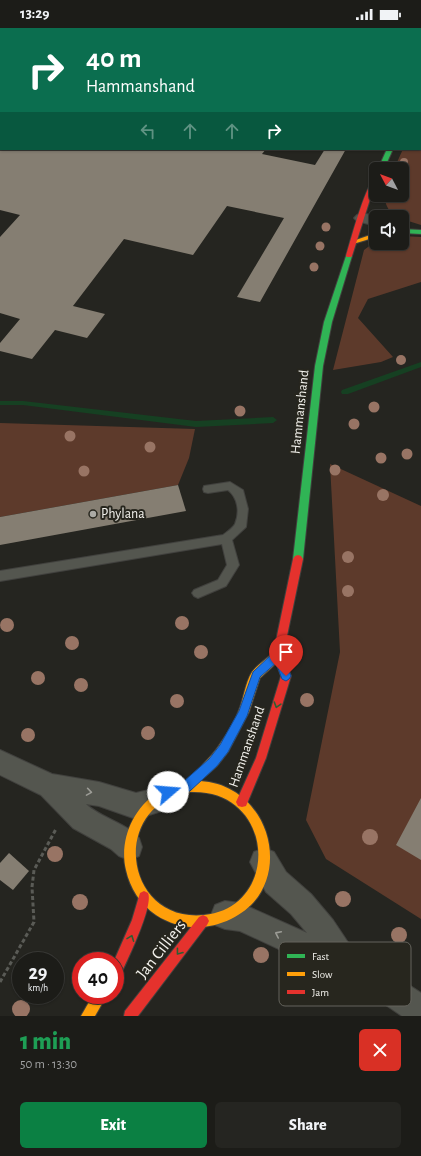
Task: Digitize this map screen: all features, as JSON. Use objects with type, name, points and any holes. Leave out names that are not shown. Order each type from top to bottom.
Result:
[{"type":"street","points":[[384,162],[390,150]]},
{"type":"street","name":"Hammanshand","points":[[242,802],[261,758],[286,676],[278,655],[297,569],[319,366],[328,322],[353,242],[369,220],[369,194]]},
{"type":"street","points":[[409,228],[421,231]]},
{"type":"street","points":[[409,231],[421,231]]},
{"type":"street","points":[[353,242],[369,236]]},
{"type":"street","name":"Hammanshand","points":[[186,787],[213,762],[224,748],[244,712],[256,675],[278,655]]},
{"type":"street","points":[[0,762],[50,786],[99,794],[136,806],[153,802]]},
{"type":"street","points":[[50,786],[82,819],[120,840],[129,847]]},
{"type":"street","points":[[214,918],[240,906],[252,894],[260,879],[264,862],[264,845],[260,829],[253,814],[242,802],[226,792],[206,786],[186,787],[168,792],[153,802],[137,823],[129,847],[130,865],[135,882],[144,898],[161,912],[181,920],[240,917],[295,942]]},
{"type":"street","points":[[264,862],[276,882],[301,904],[331,942]]},
{"type":"street","name":"Jan Cilliers","points":[[124,953],[138,920],[144,898]]},
{"type":"street","name":"Jan Cilliers","points":[[130,1016],[214,918]]},
{"type":"street","points":[[87,1016],[95,1004]]},
{"type":"street","points":[[411,1004],[421,1011]]},
{"type":"lane","points":[[0,576],[226,539],[240,528],[243,509],[239,494],[230,486],[208,489]]},
{"type":"lane","points":[[198,593],[222,583],[233,565],[226,539]]},
{"type":"path","points":[[0,982],[34,922],[32,887],[34,870],[57,828],[50,786]]},
{"type":"shaded area","points":[[403,150],[421,150],[421,225],[409,221],[409,210],[389,210],[386,203],[409,202],[409,162],[397,162]]},
{"type":"shaded area","points":[[409,236],[421,237],[421,282],[368,299],[358,318],[393,357],[381,362],[333,370],[364,250],[369,246],[369,250],[409,250]]},
{"type":"shaded area","points":[[0,423],[195,429],[189,458],[178,485],[0,517]]},
{"type":"shaded area","points":[[330,464],[421,506],[421,919],[326,859],[306,820],[340,652]]},
{"type":"building","points":[[0,150],[265,150],[262,154],[315,165],[324,150],[345,150],[260,302],[237,297],[284,218],[227,206],[193,255],[124,239],[73,306],[105,314],[87,338],[55,330],[32,359],[0,351],[0,343],[20,319],[0,313],[0,237],[20,215],[0,210]]},
{"type":"building","name":"Phylana","points":[[178,485],[186,511],[0,545],[0,517]]},
{"type":"building","points":[[421,798],[421,860],[396,845]]},
{"type":"building","points":[[9,853],[29,871],[13,890],[0,880],[0,863]]},
{"type":"waterway","points":[[345,392],[421,364]]},
{"type":"waterway","points":[[0,403],[23,403],[196,424],[273,420]]},
{"type":"traffic: fast","points":[[384,162],[390,150]]},
{"type":"traffic: fast","points":[[409,231],[421,232]]},
{"type":"traffic: fast","points":[[298,559],[319,366],[328,322],[349,256]]},
{"type":"traffic: slow","points":[[353,242],[369,237]]},
{"type":"traffic: slow","points":[[186,787],[213,762],[224,748],[244,712],[256,675],[278,655]]},
{"type":"traffic: slow","points":[[197,786],[217,789],[229,794],[245,806],[257,822],[262,834],[265,854],[262,874],[257,886],[245,902],[229,914],[217,919],[197,922],[177,919],[165,914],[149,902],[137,886],[132,874],[129,854],[132,834],[137,822],[149,806],[165,794],[177,789],[197,786]]},
{"type":"traffic: slow","points":[[87,1016],[95,1004]]},
{"type":"traffic: jam","points":[[349,256],[369,194]]},
{"type":"traffic: jam","points":[[242,802],[261,758],[286,676],[278,655],[298,559]]},
{"type":"traffic: jam","points":[[124,953],[138,920],[144,897]]},
{"type":"traffic: jam","points":[[130,1016],[203,921]]},
{"type":"place","name":"Phylana","points":[[93,514]]},
{"type":"route","points":[[168,792],[186,787],[213,762],[224,748],[244,712],[256,675],[278,655],[286,676]]}]
